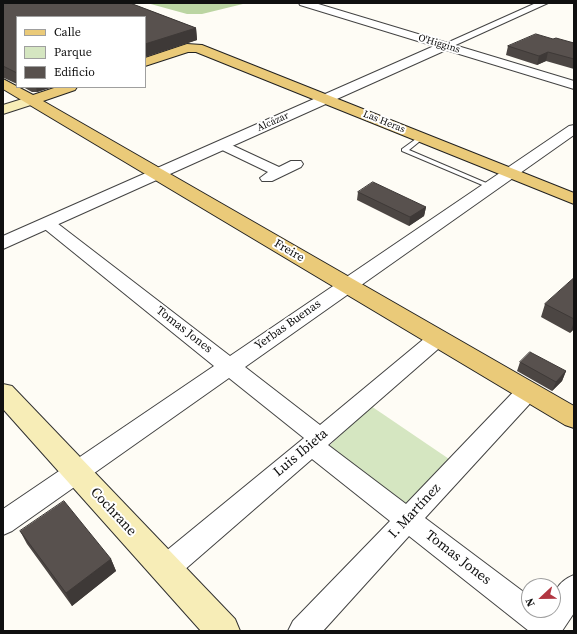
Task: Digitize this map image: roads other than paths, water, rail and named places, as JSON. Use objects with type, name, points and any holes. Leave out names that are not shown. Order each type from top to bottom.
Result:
[{"type":"main road","name":"Las Heras","points":[[146,62],[192,47],[422,137],[574,199]]},
{"type":"main road","name":"Freire","points":[[6,87],[32,100],[574,418]]},
{"type":"main road","points":[[3,110],[67,88]]},
{"type":"main road","name":"Cochrane","points":[[3,393],[223,631]]},
{"type":"street","name":"O'Higgins","points":[[304,3],[574,85]]},
{"type":"street","name":"Alcázar","points":[[3,243],[544,3]]},
{"type":"street","name":"Yerbas Buenas","points":[[3,523],[346,284],[574,129]]},
{"type":"street","points":[[223,145],[279,172]]},
{"type":"street","points":[[264,180],[296,164]]},
{"type":"street","name":"Tomas Jones","points":[[47,223],[229,366],[407,519],[546,629]]},
{"type":"street","name":"Luis Ibieta","points":[[165,569],[438,338]]},
{"type":"street","name":"I. Martínez","points":[[303,631],[528,391]]},
{"type":"street","points":[[546,629],[574,588]]},
{"type":"lane","points":[[422,137],[404,150],[489,186]]}]
